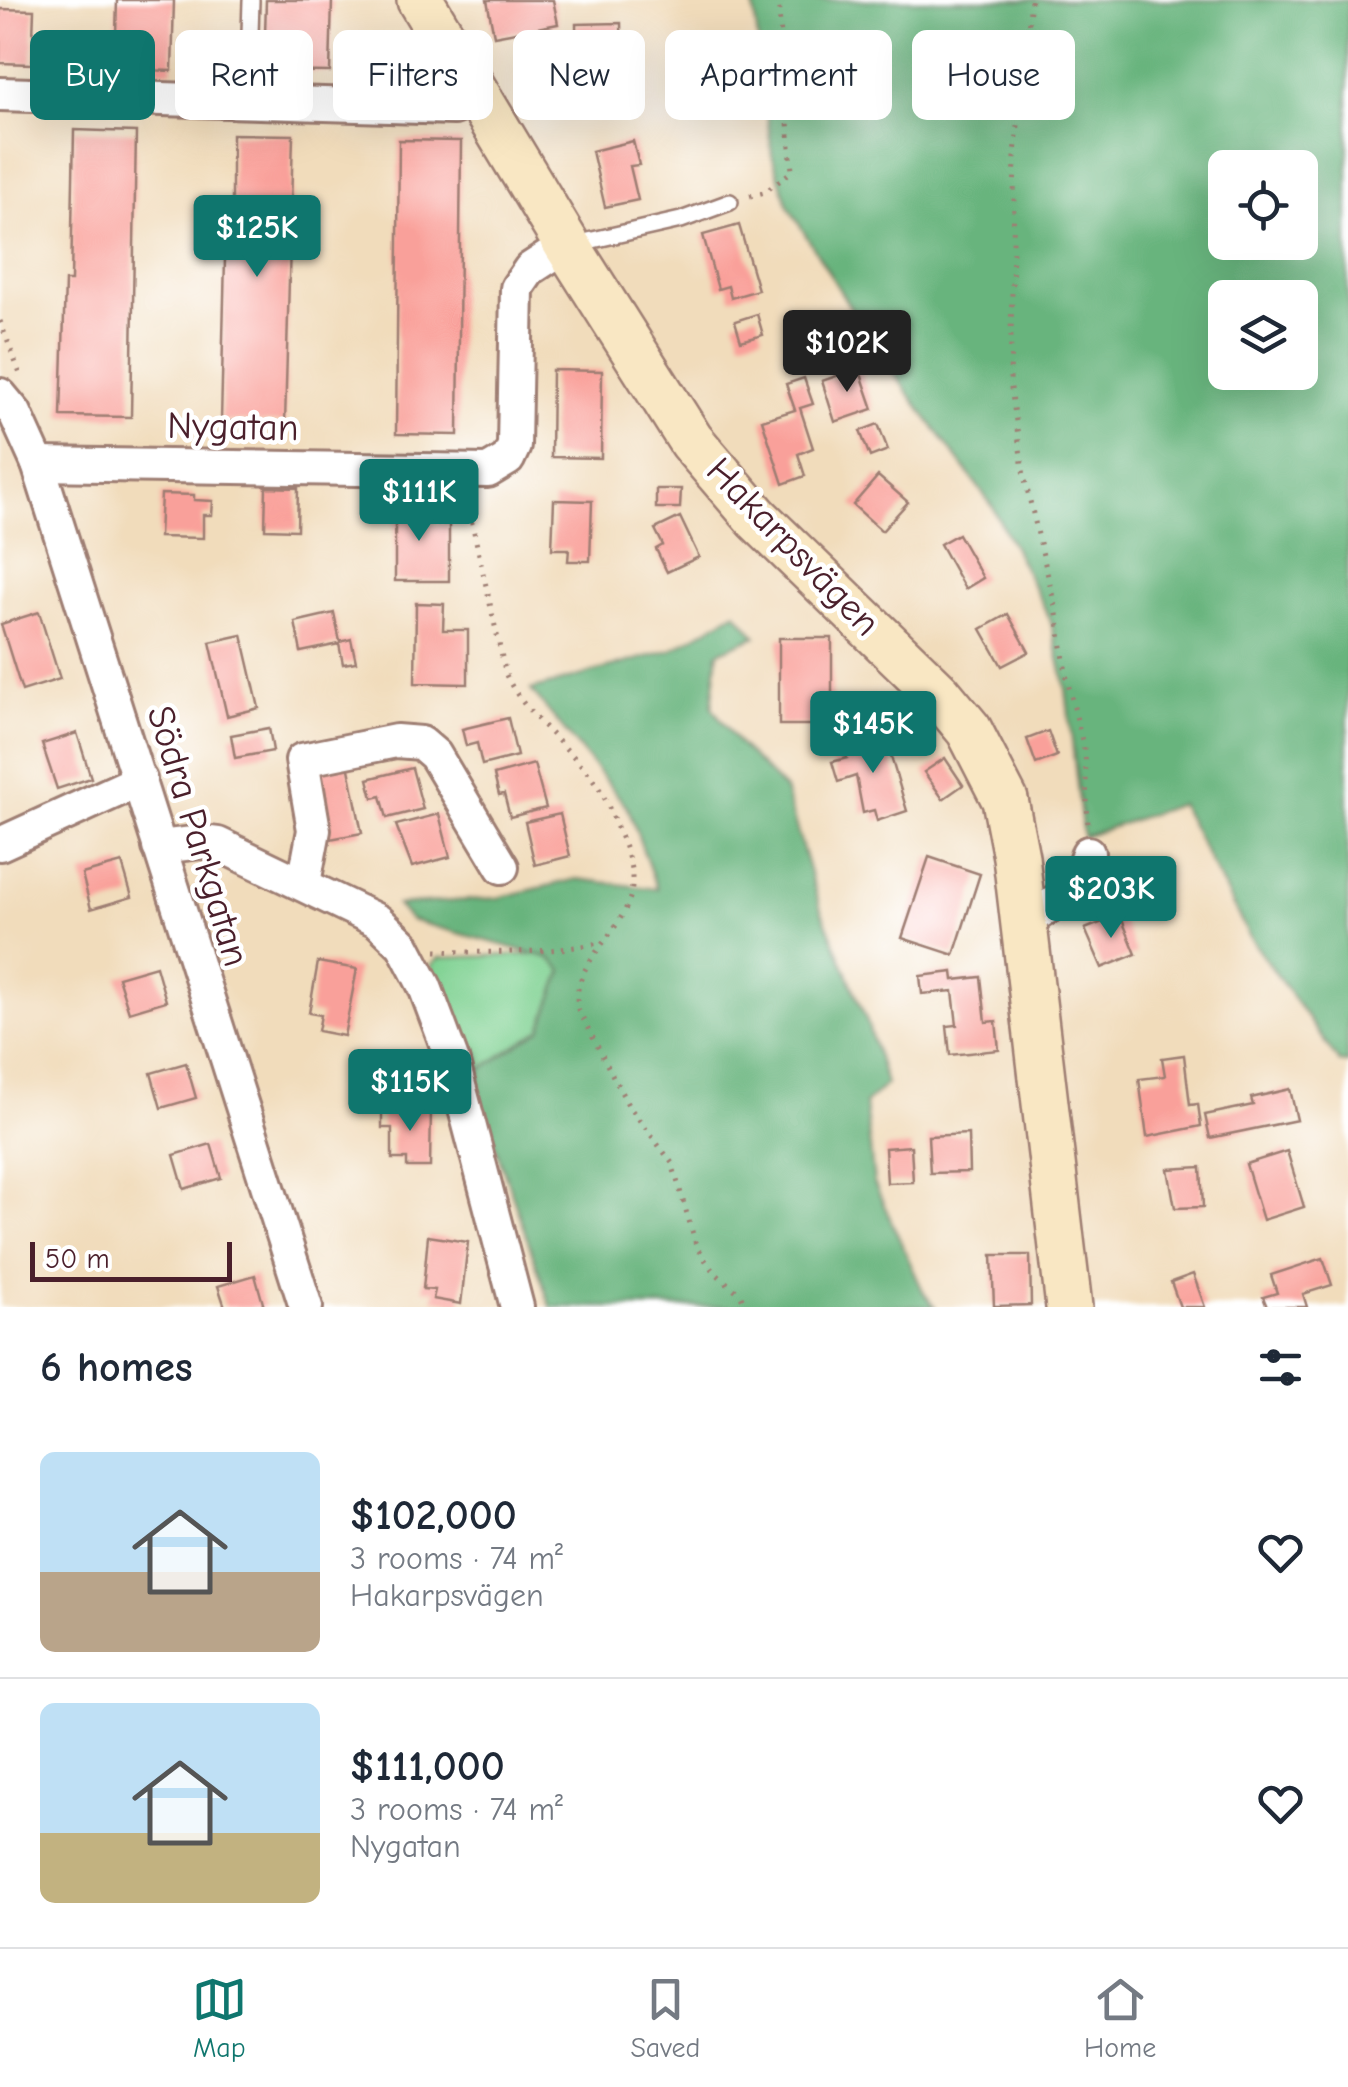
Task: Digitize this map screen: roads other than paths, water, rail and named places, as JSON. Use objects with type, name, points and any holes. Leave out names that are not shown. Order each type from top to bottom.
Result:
[{"type":"street","name":"Hakarpsvägen","points":[[420,0],[438,30]]},
{"type":"street","points":[[0,94],[175,100]]},
{"type":"street","name":"Hakarpsvägen","points":[[491,120],[691,440],[757,518],[939,694],[969,730],[1005,800],[1070,1307]]},
{"type":"street","name":"Nygatan","points":[[38,464],[474,470],[508,460],[514,446],[517,288],[530,269],[566,245]]},
{"type":"street","name":"Södra Parkgatan","points":[[0,394],[15,413],[38,464],[306,1307]]},
{"type":"street","points":[[304,883],[314,830],[302,760],[396,741],[421,743],[436,755],[502,867]]},
{"type":"street","points":[[0,844],[140,780]]},
{"type":"street","points":[[159,847],[218,844],[378,921],[404,946],[452,1059],[517,1307]]},
{"type":"street","points":[[1023,921],[1040,914],[1067,893],[1088,853]]},
{"type":"lane","points":[[250,30],[251,0]]},
{"type":"lane","points":[[566,245],[612,238],[730,202]]}]
